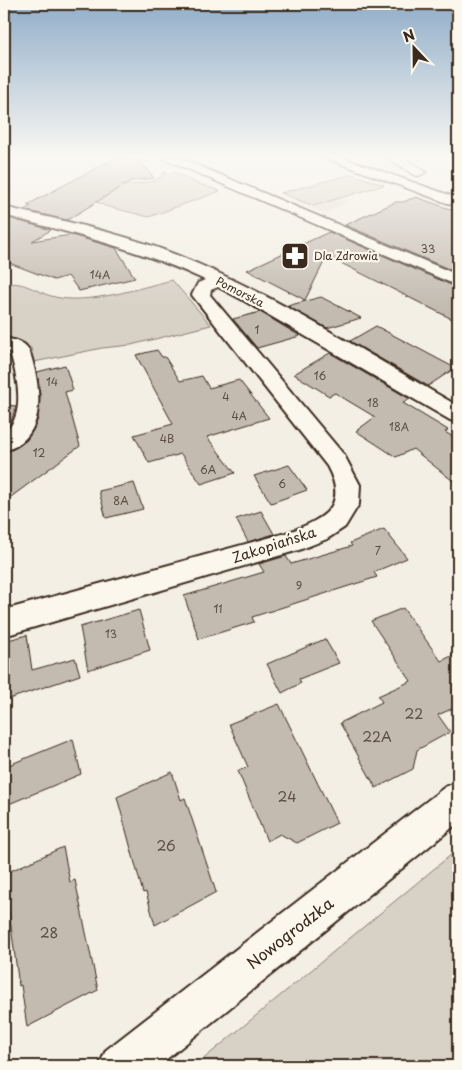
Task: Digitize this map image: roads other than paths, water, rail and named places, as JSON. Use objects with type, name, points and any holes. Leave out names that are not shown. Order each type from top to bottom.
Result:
[{"type":"main road","points":[[286,207],[458,281]]},
{"type":"street","name":"Pomorska","points":[[4,211],[149,250],[279,312],[458,415]]},
{"type":"street","name":"Zakopiańska","points":[[4,623],[290,543],[326,528],[344,510],[349,493],[346,478],[336,460],[201,295],[204,287],[217,281]]},
{"type":"street","points":[[4,344],[14,346],[19,350],[28,397],[28,417],[24,427],[4,443]]},
{"type":"street","name":"Nowogrodzka","points":[[122,1066],[458,800]]},
{"type":"place","name":"Dla Zdrowia","points":[[295,256]]}]
